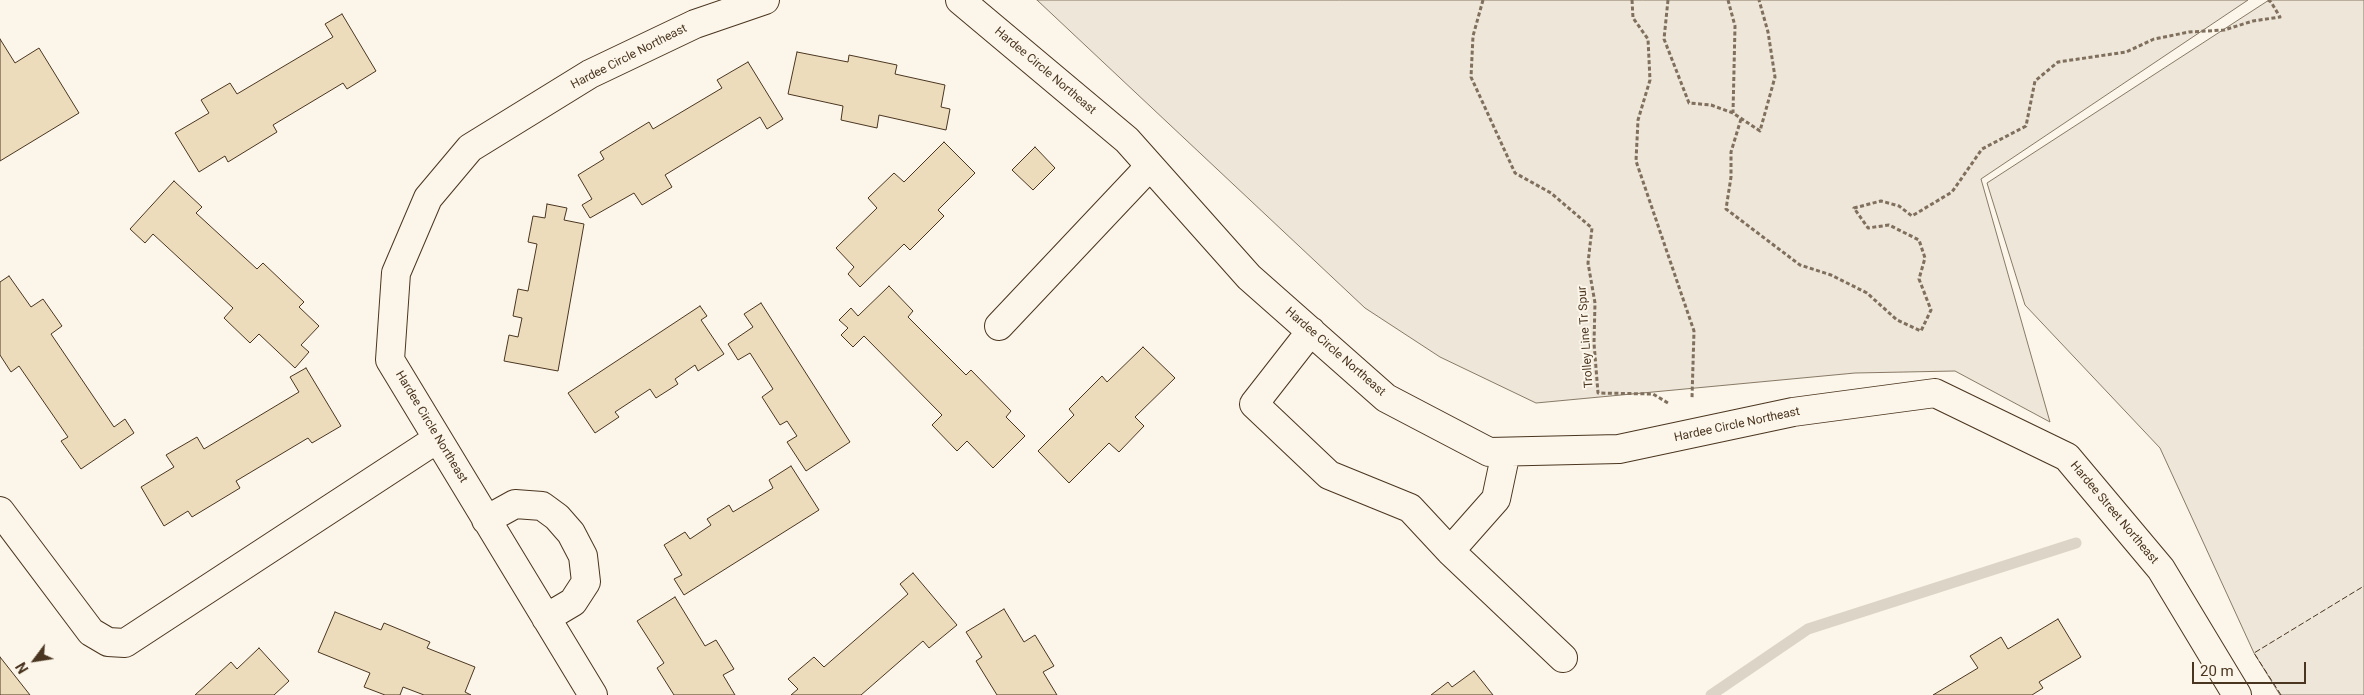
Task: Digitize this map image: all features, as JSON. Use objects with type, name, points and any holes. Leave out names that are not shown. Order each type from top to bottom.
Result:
[{"type":"street","name":"Hardee Circle Northeast","points":[[593,695],[390,360],[396,273],[428,198],[470,148],[590,74],[695,24],[765,0]]},
{"type":"street","name":"Hardee Circle Northeast","points":[[960,0],[1127,140],[1249,277],[1386,398],[1489,452],[1620,449],[1793,412],[1935,393]]},
{"type":"street","points":[[999,326],[1150,166]]},
{"type":"street","points":[[1311,331],[1254,404],[1329,474],[1410,508],[1450,551],[1563,658]]},
{"type":"street","name":"Hardee Street Northeast","points":[[1935,393],[2067,457],[2161,569],[2237,695]]},
{"type":"street","points":[[0,512],[91,632],[108,642],[126,643],[437,438]]},
{"type":"street","points":[[1450,551],[1496,499],[1506,452]]},
{"type":"street","points":[[486,520],[515,504],[542,506],[557,517],[571,533],[583,556],[586,582],[573,602],[546,618]]},
{"type":"path","name":"Trolley Line Tr Spur","points":[[1483,0],[1473,36],[1471,77],[1515,173],[1551,193],[1592,228],[1588,263],[1595,303],[1594,342],[1598,393],[1653,394],[1671,406]]},
{"type":"path","points":[[1632,0],[1633,18],[1648,40],[1650,80],[1638,120],[1636,161],[1694,331],[1693,398],[1686,400]]},
{"type":"path","points":[[1668,0],[1664,39],[1689,103],[1712,105],[1733,113],[1760,131],[1775,77],[1768,32],[1759,0]]},
{"type":"path","points":[[1728,0],[1735,26],[1733,113]]},
{"type":"path","points":[[1741,119],[1731,152],[1731,177],[1726,209],[1800,265],[1831,275],[1867,293],[1897,320],[1921,331],[1931,310],[1919,280],[1925,258],[1919,240],[1889,225],[1868,228],[1854,208],[1881,201],[1899,206],[1912,216],[1952,192],[1982,149],[2026,126],[2035,81],[2058,62],[2126,52],[2154,39],[2189,32],[2224,30],[2253,21],[2280,17],[2268,0]]},
{"type":"shaded area","points":[[1037,0],[2248,0],[1981,179],[2050,422],[1955,371],[1855,373],[1536,403],[1440,357],[1365,308]]},
{"type":"shaded area","points":[[2269,0],[2364,0],[2364,695],[2280,695],[2254,653],[2160,448],[2025,305],[1987,183]]},
{"type":"building","points":[[342,14],[376,71],[347,89],[343,83],[273,125],[277,132],[228,162],[225,156],[199,172],[175,133],[209,113],[201,100],[230,83],[237,94],[333,37],[325,24]]},
{"type":"building","points":[[0,39],[15,63],[39,48],[79,113],[0,161]]},
{"type":"building","points":[[797,52],[848,62],[849,55],[897,65],[895,74],[945,85],[941,107],[950,109],[946,130],[879,115],[877,128],[841,120],[843,106],[788,94]]},
{"type":"building","points":[[748,62],[783,119],[767,129],[760,117],[665,175],[672,187],[642,205],[634,193],[590,218],[582,205],[592,199],[578,175],[604,159],[600,152],[649,122],[653,129],[722,88],[717,80]]},
{"type":"building","points":[[944,142],[975,173],[938,210],[944,216],[910,250],[904,244],[860,287],[848,274],[854,267],[836,248],[877,208],[868,198],[894,173],[904,182]]},
{"type":"building","points":[[1035,147],[1055,168],[1033,190],[1012,170]]},
{"type":"building","points":[[174,181],[202,207],[196,213],[257,269],[263,263],[304,302],[299,307],[319,326],[301,345],[309,352],[295,368],[259,334],[250,343],[224,318],[233,308],[153,234],[145,243],[130,229]]},
{"type":"building","points":[[547,204],[567,208],[564,220],[584,224],[558,371],[504,361],[509,335],[518,337],[522,318],[513,316],[518,289],[528,291],[537,244],[528,242],[533,216],[545,218]]},
{"type":"building","points":[[9,276],[31,307],[43,299],[62,326],[51,334],[114,427],[125,419],[134,433],[81,469],[61,441],[68,437],[19,366],[11,372],[0,355],[0,282]]},
{"type":"building","points":[[889,286],[913,311],[908,317],[966,375],[971,370],[1011,411],[1006,417],[1025,436],[993,468],[967,441],[957,451],[932,425],[942,415],[864,336],[853,347],[841,335],[848,328],[839,320],[851,308],[858,316]]},
{"type":"building","points":[[761,303],[850,442],[806,471],[787,442],[797,436],[787,421],[780,425],[762,397],[773,389],[750,353],[738,360],[728,344],[753,327],[744,314]]},
{"type":"building","points":[[700,306],[707,316],[701,320],[724,354],[698,371],[695,365],[675,379],[678,384],[656,398],[650,389],[615,412],[619,417],[595,433],[568,393]]},
{"type":"building","points":[[1143,347],[1175,378],[1135,417],[1144,426],[1119,452],[1109,443],[1069,483],[1038,451],[1074,415],[1069,409],[1102,376],[1107,382]]},
{"type":"building","points":[[306,368],[341,426],[312,443],[308,438],[236,481],[240,488],[192,517],[188,511],[164,526],[141,487],[174,467],[166,455],[197,437],[204,449],[299,392],[290,377]]},
{"type":"building","points":[[791,466],[819,510],[684,595],[674,579],[682,575],[664,545],[685,532],[690,539],[711,525],[707,519],[729,505],[733,512],[773,488],[769,480]]},
{"type":"building","points":[[913,573],[957,625],[929,648],[923,641],[861,695],[791,695],[798,689],[788,679],[814,657],[824,667],[908,594],[900,584]]},
{"type":"building","points":[[675,597],[705,646],[716,640],[734,669],[723,675],[735,695],[674,695],[657,668],[664,663],[637,621]]},
{"type":"building","points":[[1004,609],[1024,642],[1035,635],[1054,666],[1043,672],[1057,695],[997,695],[976,661],[982,657],[966,632]]},
{"type":"building","points":[[335,612],[381,630],[384,623],[430,642],[427,648],[475,667],[465,692],[471,695],[424,695],[403,687],[400,695],[385,695],[364,687],[370,673],[318,652]]},
{"type":"building","points":[[2058,619],[2081,657],[2039,682],[2043,688],[2032,695],[1933,695],[1978,668],[1970,656],[2001,637],[2008,649]]},
{"type":"building","points":[[259,648],[289,681],[274,695],[195,695],[231,662],[237,669]]},
{"type":"building","points":[[0,657],[30,695],[0,695]]},
{"type":"building","points":[[1474,671],[1493,695],[1431,695],[1448,682],[1452,687]]},
{"type":"waterway","points":[[1711,695],[1808,629],[2076,543]]},
{"type":"fence","points":[[2281,695],[2254,653],[2364,586]]}]
